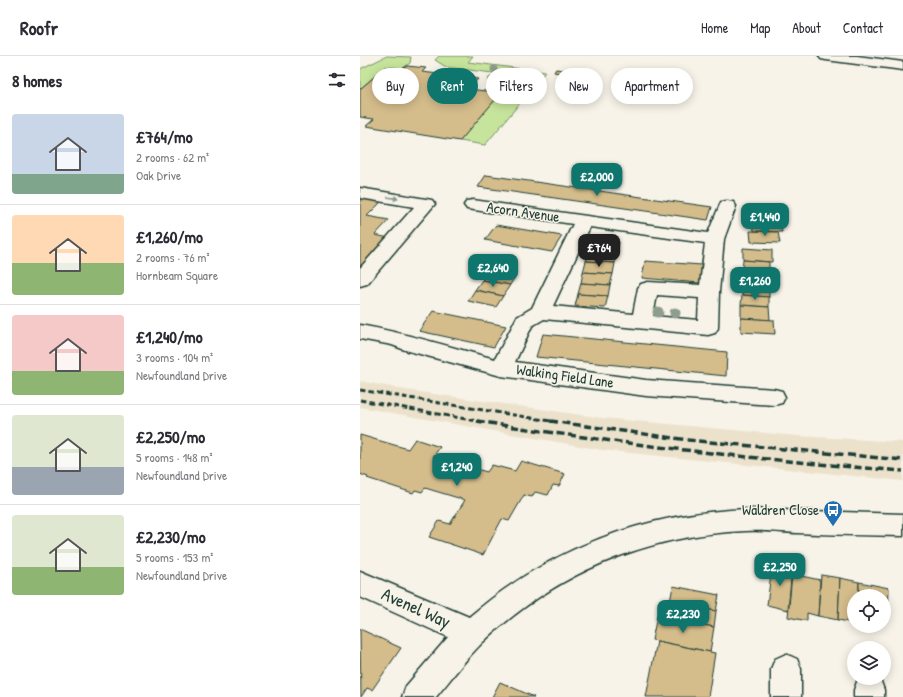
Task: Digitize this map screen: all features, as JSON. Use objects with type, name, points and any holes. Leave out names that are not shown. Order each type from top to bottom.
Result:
[{"type":"street","points":[[826,56],[903,66]]},
{"type":"street","points":[[360,193],[426,204],[360,280]]},
{"type":"street","name":"Acorn Avenue","points":[[473,205],[715,239]]},
{"type":"street","points":[[540,312],[708,328],[709,292],[715,239],[727,206]]},
{"type":"street","points":[[501,368],[524,322],[540,312],[584,220]]},
{"type":"street","points":[[642,322],[648,288],[709,292]]},
{"type":"street","name":"Walking Field Lane","points":[[360,332],[397,339],[405,343],[501,368],[646,388],[774,397]]},
{"type":"street","points":[[417,697],[472,633],[502,607],[551,575],[589,555],[639,536],[709,522],[744,520],[903,525]]},
{"type":"street","name":"Avenel Way","points":[[360,584],[472,633]]},
{"type":"shaded area","points":[[360,381],[406,390],[603,418],[798,436],[903,442],[903,481],[602,450],[392,413],[360,407]]},
{"type":"green space","points":[[387,56],[411,57],[410,63],[403,68],[372,68],[372,78],[360,89],[360,69]]},
{"type":"green space","points":[[439,56],[473,56],[468,62],[514,68],[486,68],[486,72],[478,71],[478,68],[446,67],[435,60]]},
{"type":"green space","points":[[492,104],[519,104],[485,145],[460,141]]},
{"type":"building","points":[[407,66],[426,68],[422,72],[427,73],[427,104],[478,104],[478,90],[486,91],[486,104],[492,104],[460,141],[366,126],[374,119],[360,117],[360,89],[372,79],[372,104],[419,104],[419,68],[404,68]]},
{"type":"building","points":[[486,175],[712,207],[708,220],[478,187]]},
{"type":"building","points":[[360,196],[383,200],[367,216],[389,220],[375,235],[389,238],[360,271]]},
{"type":"building","points":[[755,210],[782,211],[783,222],[755,221]]},
{"type":"building","points":[[753,220],[780,221],[782,232],[754,231]]},
{"type":"building","points":[[496,225],[562,236],[552,252],[485,240]]},
{"type":"building","points":[[750,231],[778,232],[780,243],[751,242]]},
{"type":"building","points":[[592,240],[619,242],[617,252],[589,250]]},
{"type":"building","points":[[743,248],[772,250],[772,262],[743,260]]},
{"type":"building","points":[[589,250],[617,252],[615,263],[586,261]]},
{"type":"building","points":[[743,260],[769,262],[769,273],[742,271]]},
{"type":"building","points":[[586,261],[615,263],[613,274],[583,272]]},
{"type":"building","points":[[645,261],[702,265],[700,283],[642,278]]},
{"type":"building","points":[[489,270],[516,275],[510,285],[482,280]]},
{"type":"building","points":[[742,271],[769,273],[769,285],[742,283]]},
{"type":"building","points":[[583,272],[613,274],[610,285],[581,283]]},
{"type":"building","points":[[482,280],[510,285],[503,296],[475,290]]},
{"type":"building","points":[[581,283],[610,285],[608,296],[578,294]]},
{"type":"building","points":[[742,283],[769,285],[769,297],[742,295]]},
{"type":"building","points":[[475,290],[503,296],[496,307],[468,301]]},
{"type":"building","points":[[578,294],[608,296],[605,308],[575,306]]},
{"type":"building","points":[[742,295],[769,297],[769,307],[741,305]]},
{"type":"building","points":[[741,305],[769,307],[770,320],[741,318]]},
{"type":"building","points":[[433,311],[506,326],[494,347],[419,331]]},
{"type":"building","points":[[741,318],[774,320],[775,334],[741,332]]},
{"type":"building","points":[[543,334],[727,352],[726,376],[536,357]]},
{"type":"building","points":[[360,435],[408,449],[415,439],[440,447],[433,457],[487,472],[492,465],[515,471],[521,461],[565,474],[559,486],[553,485],[548,495],[535,492],[532,497],[524,495],[509,521],[502,519],[483,555],[429,537],[439,521],[450,524],[465,500],[425,488],[422,492],[415,490],[413,493],[367,478],[368,477],[360,474]]},
{"type":"building","points":[[772,565],[792,569],[788,610],[767,605]]},
{"type":"building","points":[[792,574],[820,580],[818,616],[807,613],[807,621],[788,617]]},
{"type":"building","points":[[821,575],[840,578],[838,620],[818,616]]},
{"type":"building","points":[[840,578],[859,582],[859,589],[847,589],[847,622],[838,620]]},
{"type":"building","points":[[859,582],[889,588],[889,589],[859,589]]},
{"type":"building","points":[[673,586],[719,595],[716,611],[670,602]]},
{"type":"building","points":[[670,602],[716,611],[714,627],[667,618]]},
{"type":"building","points":[[657,616],[714,627],[710,652],[652,640]]},
{"type":"building","points":[[360,629],[401,648],[372,690],[367,688],[361,697]]},
{"type":"building","points":[[657,641],[715,653],[708,697],[646,697]]},
{"type":"building","points":[[500,682],[534,697],[492,697]]},
{"type":"railway","points":[[360,390],[556,422]]},
{"type":"railway","points":[[360,400],[480,421]]},
{"type":"railway","points":[[480,421],[583,437],[689,450],[796,462],[903,471]]},
{"type":"railway","points":[[550,421],[556,422]]},
{"type":"railway","points":[[556,422],[688,440],[903,460]]},
{"type":"place","name":"Waldren Close","points":[[833,527]]}]
